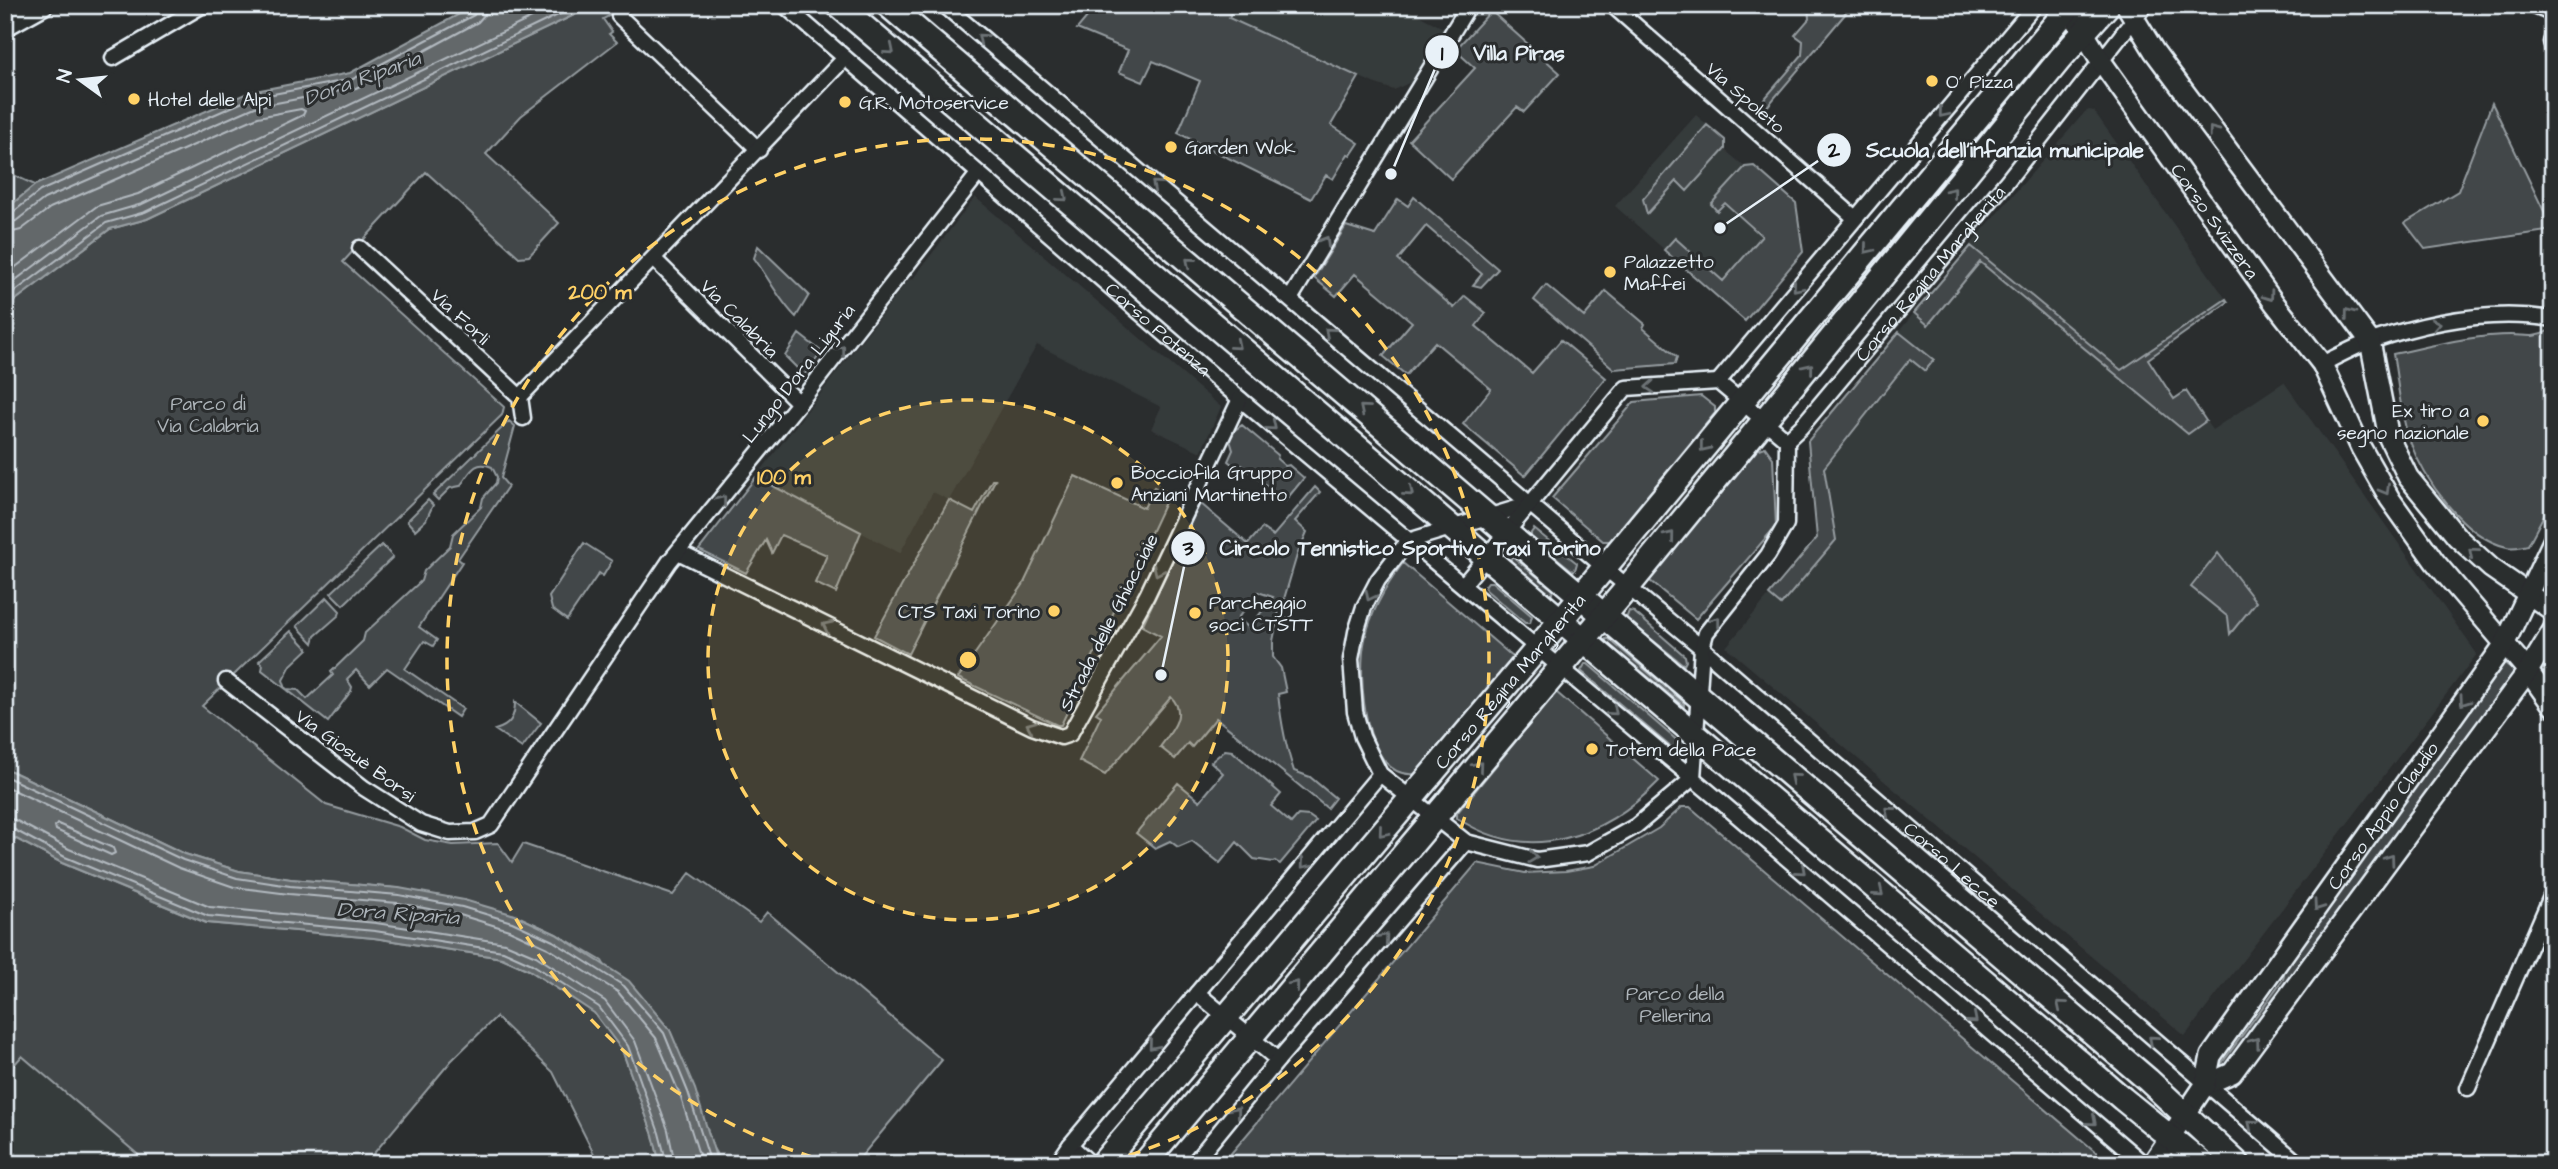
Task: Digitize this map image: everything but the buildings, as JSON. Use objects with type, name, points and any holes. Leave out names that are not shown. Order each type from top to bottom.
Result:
[{"type":"main road","name":"Corso Potenza","points":[[838,5],[1560,621]]},
{"type":"main road","points":[[888,5],[1581,596]]},
{"type":"main road","name":"Corso Regina Margherita","points":[[1144,1164],[1604,616],[2108,5]]},
{"type":"main road","name":"Corso Regina Margherita","points":[[1102,1164],[1605,568],[2069,6]]},
{"type":"main road","name":"Corso Lecce","points":[[1581,596],[2148,1080],[2238,1164]]},
{"type":"main road","points":[[1560,621],[2203,1164]]},
{"type":"street","points":[[5,26],[43,5]]},
{"type":"street","points":[[113,58],[203,5]]},
{"type":"street","name":"Corso Potenza","points":[[784,5],[1240,399],[1537,649]]},
{"type":"street","points":[[944,5],[1605,568]]},
{"type":"street","points":[[1290,299],[1469,5]]},
{"type":"street","name":"Via Spoleto","points":[[1612,5],[1855,218]]},
{"type":"street","points":[[1718,382],[2035,5]]},
{"type":"street","points":[[2532,5],[2553,14]]},
{"type":"street","name":"Corso Svizzera","points":[[2069,6],[2101,61],[2275,304],[2322,364],[2361,448],[2390,499],[2435,562],[2528,671],[2553,706]]},
{"type":"street","points":[[2135,10],[2154,51],[2370,341],[2389,438],[2408,477],[2457,537],[2491,568],[2553,611]]},
{"type":"street","name":"Corso Regina Margherita","points":[[1787,440],[1801,427],[2007,181],[2101,61],[2135,10]]},
{"type":"street","points":[[619,16],[759,150]]},
{"type":"street","points":[[2553,37],[2553,47]]},
{"type":"street","points":[[523,418],[520,397],[845,58]]},
{"type":"street","name":"Lungo Dora Liguria","points":[[475,832],[491,825],[678,552],[799,403],[978,174]]},
{"type":"street","name":"Via Forlì","points":[[359,248],[520,397]]},
{"type":"street","name":"Via Calabria","points":[[653,259],[799,403]]},
{"type":"street","points":[[2322,364],[2370,341],[2412,329],[2473,317],[2504,315],[2553,319]]},
{"type":"street","points":[[1718,382],[1787,440],[1786,524],[1768,555],[1706,633],[1702,648],[1693,778],[1636,826],[1588,853],[1537,859],[1466,842],[1380,774],[1362,737],[1355,712],[1351,659],[1364,607],[1378,580],[1408,541],[1450,528],[1498,524],[1530,504],[1626,388],[1718,382]]},
{"type":"street","name":"Strada delle Ghiacciaie","points":[[678,552],[1032,727],[1061,737],[1070,734],[1147,595],[1240,399]]},
{"type":"street","points":[[1463,585],[1486,558],[1498,524],[1530,504]]},
{"type":"street","name":"Corso Appio Claudio","points":[[2152,1164],[2205,1085],[2211,1056],[2504,645],[2553,541]]},
{"type":"street","name":"Corso Lecce","points":[[1605,568],[1702,648],[2299,1164]]},
{"type":"street","name":"Corso Appio Claudio","points":[[2205,1085],[2232,1073],[2528,671],[2553,630]]},
{"type":"street","points":[[1537,649],[1693,778],[2144,1164]]},
{"type":"street","name":"Via Giosuè Borsi","points":[[226,681],[363,788],[421,824],[450,832],[475,832]]},
{"type":"street","points":[[1057,1164],[1070,1145],[1380,774]]},
{"type":"street","points":[[1193,1164],[1278,1060],[1466,842]]},
{"type":"street","points":[[2468,1088],[2553,892]]},
{"type":"street","points":[[1197,993],[1278,1060]]},
{"type":"street","points":[[1070,1145],[1091,1164]]},
{"type":"shaded area","points":[[1234,5],[1399,5],[1445,29],[1411,82],[1394,90],[1229,17]]},
{"type":"shaded area","points":[[2089,110],[2094,111],[2226,299],[2139,358],[2177,414],[2194,404],[2212,430],[2284,382],[2477,654],[2185,1036],[1726,647],[1817,538],[1808,441],[1987,225]]},
{"type":"shaded area","points":[[1696,115],[1725,140],[1725,150],[1745,167],[1754,166],[1796,203],[1803,252],[1745,321],[1615,206]]},
{"type":"shaded area","points":[[975,197],[1221,407],[1201,452],[1151,429],[1161,407],[1037,345],[949,500],[933,492],[900,553],[756,477]]},
{"type":"shaded area","points":[[22,1056],[149,1164],[5,1164],[5,1075]]},
{"type":"green space","name":"Parco di Via Calabria","points":[[595,5],[629,5],[603,19],[612,32],[609,34],[617,42],[521,116],[486,154],[559,223],[529,256],[519,257],[426,172],[343,262],[504,407],[502,415],[202,706],[326,805],[400,827],[425,840],[453,845],[498,843],[512,862],[523,844],[673,895],[690,873],[759,922],[767,912],[942,1060],[855,1164],[718,1164],[716,1153],[602,961],[556,934],[515,915],[397,888],[290,879],[239,871],[185,854],[5,768],[5,308],[110,229],[147,219]]},
{"type":"green space","points":[[1097,5],[1234,5],[1229,18],[1359,77],[1331,125],[1359,143],[1351,155],[1348,154],[1333,179],[1326,175],[1311,199],[1178,133],[1200,81],[1153,61],[1143,82],[1119,72],[1128,50],[1077,29]]},
{"type":"green space","points":[[1808,5],[1841,5],[1839,7],[1846,13],[1766,108],[1761,103],[1802,55],[1803,41],[1795,35],[1809,19]]},
{"type":"green space","points":[[1491,11],[1560,73],[1524,112],[1517,107],[1451,179],[1409,140],[1475,68],[1455,50]]},
{"type":"green space","points":[[2492,103],[2553,230],[2425,249],[2405,223],[2458,191]]},
{"type":"green space","points":[[1707,125],[1725,140],[1725,149],[1687,191],[1677,181],[1647,214],[1643,199]]},
{"type":"green space","points":[[1754,166],[1796,203],[1803,252],[1745,321],[1664,250],[1675,238],[1723,281],[1762,236],[1725,203],[1717,211],[1711,204],[1745,167]]},
{"type":"green space","points":[[5,171],[35,185],[5,210]]},
{"type":"green space","points":[[1414,197],[1498,269],[1481,287],[1473,285],[1482,274],[1426,226],[1398,260],[1454,308],[1465,296],[1486,313],[1476,326],[1532,373],[1561,340],[1606,378],[1525,476],[1463,424],[1491,389],[1435,342],[1406,375],[1383,356],[1412,322],[1355,274],[1336,296],[1314,278],[1346,226],[1375,235],[1398,199],[1408,206]]},
{"type":"green space","points":[[758,246],[809,295],[796,317],[779,297],[754,258]]},
{"type":"green space","points":[[1971,246],[2121,370],[2226,299],[2228,302],[2148,359],[2174,399],[2186,391],[2206,421],[2188,434],[1980,262],[1928,325],[1914,313]]},
{"type":"green space","points":[[1546,285],[1584,317],[1606,291],[1645,324],[1643,328],[1677,357],[1675,364],[1614,369],[1534,300]]},
{"type":"green space","points":[[1899,332],[1934,360],[1925,371],[1910,359],[1824,468],[1836,540],[1781,605],[1769,595],[1817,538],[1808,441]]},
{"type":"green space","points":[[2553,332],[2553,498],[2528,545],[2510,548],[2491,541],[2461,519],[2424,471],[2406,429],[2393,354],[2466,339],[2496,335],[2534,336]]},
{"type":"green space","points":[[799,334],[822,352],[804,375],[785,356]]},
{"type":"green space","points":[[1701,396],[1715,407],[1715,413],[1610,541],[1603,541],[1552,498],[1634,402]]},
{"type":"green space","points":[[509,421],[515,426],[501,478],[508,486],[458,559],[462,562],[419,627],[437,640],[433,646],[424,641],[405,669],[463,709],[458,717],[387,668],[370,685],[356,670],[347,679],[352,687],[351,691],[328,722],[286,689],[298,690],[307,699],[363,641],[365,633],[421,581],[424,571],[450,546],[453,534],[481,507],[483,498],[496,483],[497,477],[492,467],[476,466],[460,486],[450,488],[438,500],[433,495]]},
{"type":"green space","points":[[1242,425],[1278,455],[1277,459],[1285,466],[1289,465],[1304,478],[1285,501],[1242,465],[1238,469],[1228,461],[1233,450],[1230,440],[1235,430]]},
{"type":"green space","points":[[1765,447],[1773,458],[1776,526],[1696,619],[1649,580],[1757,450]]},
{"type":"green space","points":[[1075,476],[1144,508],[1154,487],[1169,494],[1061,725],[1057,725],[958,678],[1023,585]]},
{"type":"green space","points":[[756,477],[861,532],[836,593],[815,583],[827,555],[781,535],[772,553],[766,540],[746,573],[699,550]]},
{"type":"green space","points":[[992,480],[995,480],[908,654],[874,636],[949,500],[974,513]]},
{"type":"green space","points":[[1315,487],[1320,492],[1295,521],[1307,532],[1284,599],[1288,600],[1280,606],[1273,641],[1273,657],[1281,668],[1286,692],[1278,694],[1294,771],[1310,777],[1335,798],[1327,808],[1216,718],[1192,747],[1188,743],[1175,759],[1160,747],[1173,729],[1178,716],[1176,703],[1171,697],[1105,775],[1079,761],[1101,716],[1096,713],[1161,636],[1142,626],[1200,503],[1248,544],[1262,528],[1273,536]],"holes":[[[1258,592],[1273,597],[1249,628],[1238,618]]]},
{"type":"green space","points":[[428,500],[433,505],[426,520],[415,530],[407,521]]},
{"type":"green space","points":[[1534,529],[1577,563],[1575,570],[1531,537]]},
{"type":"green space","points":[[584,543],[612,561],[603,576],[599,573],[567,620],[552,609],[549,597]]},
{"type":"green space","points":[[382,545],[393,557],[343,605],[331,593]]},
{"type":"green space","points":[[2218,553],[2256,602],[2230,634],[2228,617],[2191,587]]},
{"type":"green space","points":[[1512,556],[1553,590],[1551,596],[1510,562]]},
{"type":"green space","points":[[1403,563],[1513,657],[1415,774],[1398,771],[1384,760],[1374,743],[1367,722],[1362,676],[1365,639],[1371,619],[1385,590]]},
{"type":"green space","points":[[1488,582],[1492,582],[1532,616],[1530,623],[1525,623],[1486,590]]},
{"type":"green space","points":[[327,597],[340,611],[339,615],[315,636],[313,643],[297,626]]},
{"type":"green space","points":[[1629,611],[1634,612],[1685,656],[1684,665],[1626,619]]},
{"type":"green space","points":[[291,631],[308,649],[291,665],[283,680],[286,689],[262,670],[263,665],[259,661]]},
{"type":"green space","points":[[1606,639],[1684,703],[1684,706],[1606,642]]},
{"type":"green space","points":[[2503,662],[2515,671],[2219,1078],[2214,1074],[2283,979],[2287,959]]},
{"type":"green space","points":[[1585,664],[1680,743],[1680,748],[1673,749],[1581,671]]},
{"type":"green space","points":[[1556,692],[1659,781],[1614,817],[1590,830],[1564,838],[1538,842],[1511,840],[1484,832],[1457,818],[1457,813]]},
{"type":"green space","points":[[515,702],[541,723],[522,748],[495,730],[511,720]]},
{"type":"green space","points":[[1225,750],[1232,751],[1281,794],[1271,806],[1291,823],[1298,815],[1309,816],[1316,821],[1280,864],[1254,859],[1237,842],[1220,863],[1192,841],[1178,847],[1170,841],[1155,848],[1136,833],[1178,783],[1200,801],[1223,773],[1211,762]]},
{"type":"green space","name":"Parco della Pellerina","points":[[1682,807],[1690,807],[2110,1164],[1222,1164],[1477,863],[1525,873],[1566,871],[1594,866],[1659,828]]},
{"type":"green space","points":[[5,833],[62,863],[206,923],[374,938],[502,958],[529,970],[595,1013],[622,1050],[653,1135],[660,1164],[599,1164],[553,1072],[496,1017],[451,1061],[365,1164],[149,1164],[22,1056],[5,1075]]},
{"type":"water","name":"Dora Riparia","points":[[476,5],[595,5],[147,219],[110,229],[5,308],[5,210],[35,185],[250,92],[350,73]]},
{"type":"water","name":"Dora Riparia","points":[[5,768],[185,854],[239,871],[291,879],[399,888],[464,900],[515,915],[556,934],[629,981],[670,1030],[695,1089],[718,1164],[660,1164],[653,1135],[622,1050],[594,1013],[529,970],[502,958],[374,938],[207,923],[62,863],[5,833]]},
{"type":"place","name":"O' Pizza","points":[[1932,81]]},
{"type":"place","name":"Hotel delle Alpi","points":[[134,99]]},
{"type":"place","name":"G.R. Motoservice","points":[[845,102]]},
{"type":"place","name":"Garden Wok","points":[[1171,147]]},
{"type":"place","name":"Villa Piras","points":[[1391,174]]},
{"type":"place","name":"Scuola dell'infanzia municipale","points":[[1720,228]]},
{"type":"place","name":"Palazzetto Maffei","points":[[1610,272]]},
{"type":"place","name":"Ex tiro a segno nazionale","points":[[2483,421]]},
{"type":"place","name":"Bocciofila Gruppo Anziani Martinetto","points":[[1117,483]]},
{"type":"place","name":"CTS Taxi Torino","points":[[1054,611]]},
{"type":"place","name":"Parcheggio soci CTSTT","points":[[1195,613]]},
{"type":"place","name":"Circolo Tennistico Sportivo Taxi Torino","points":[[1161,675]]},
{"type":"place","name":"Totem della Pace","points":[[1592,749]]}]
